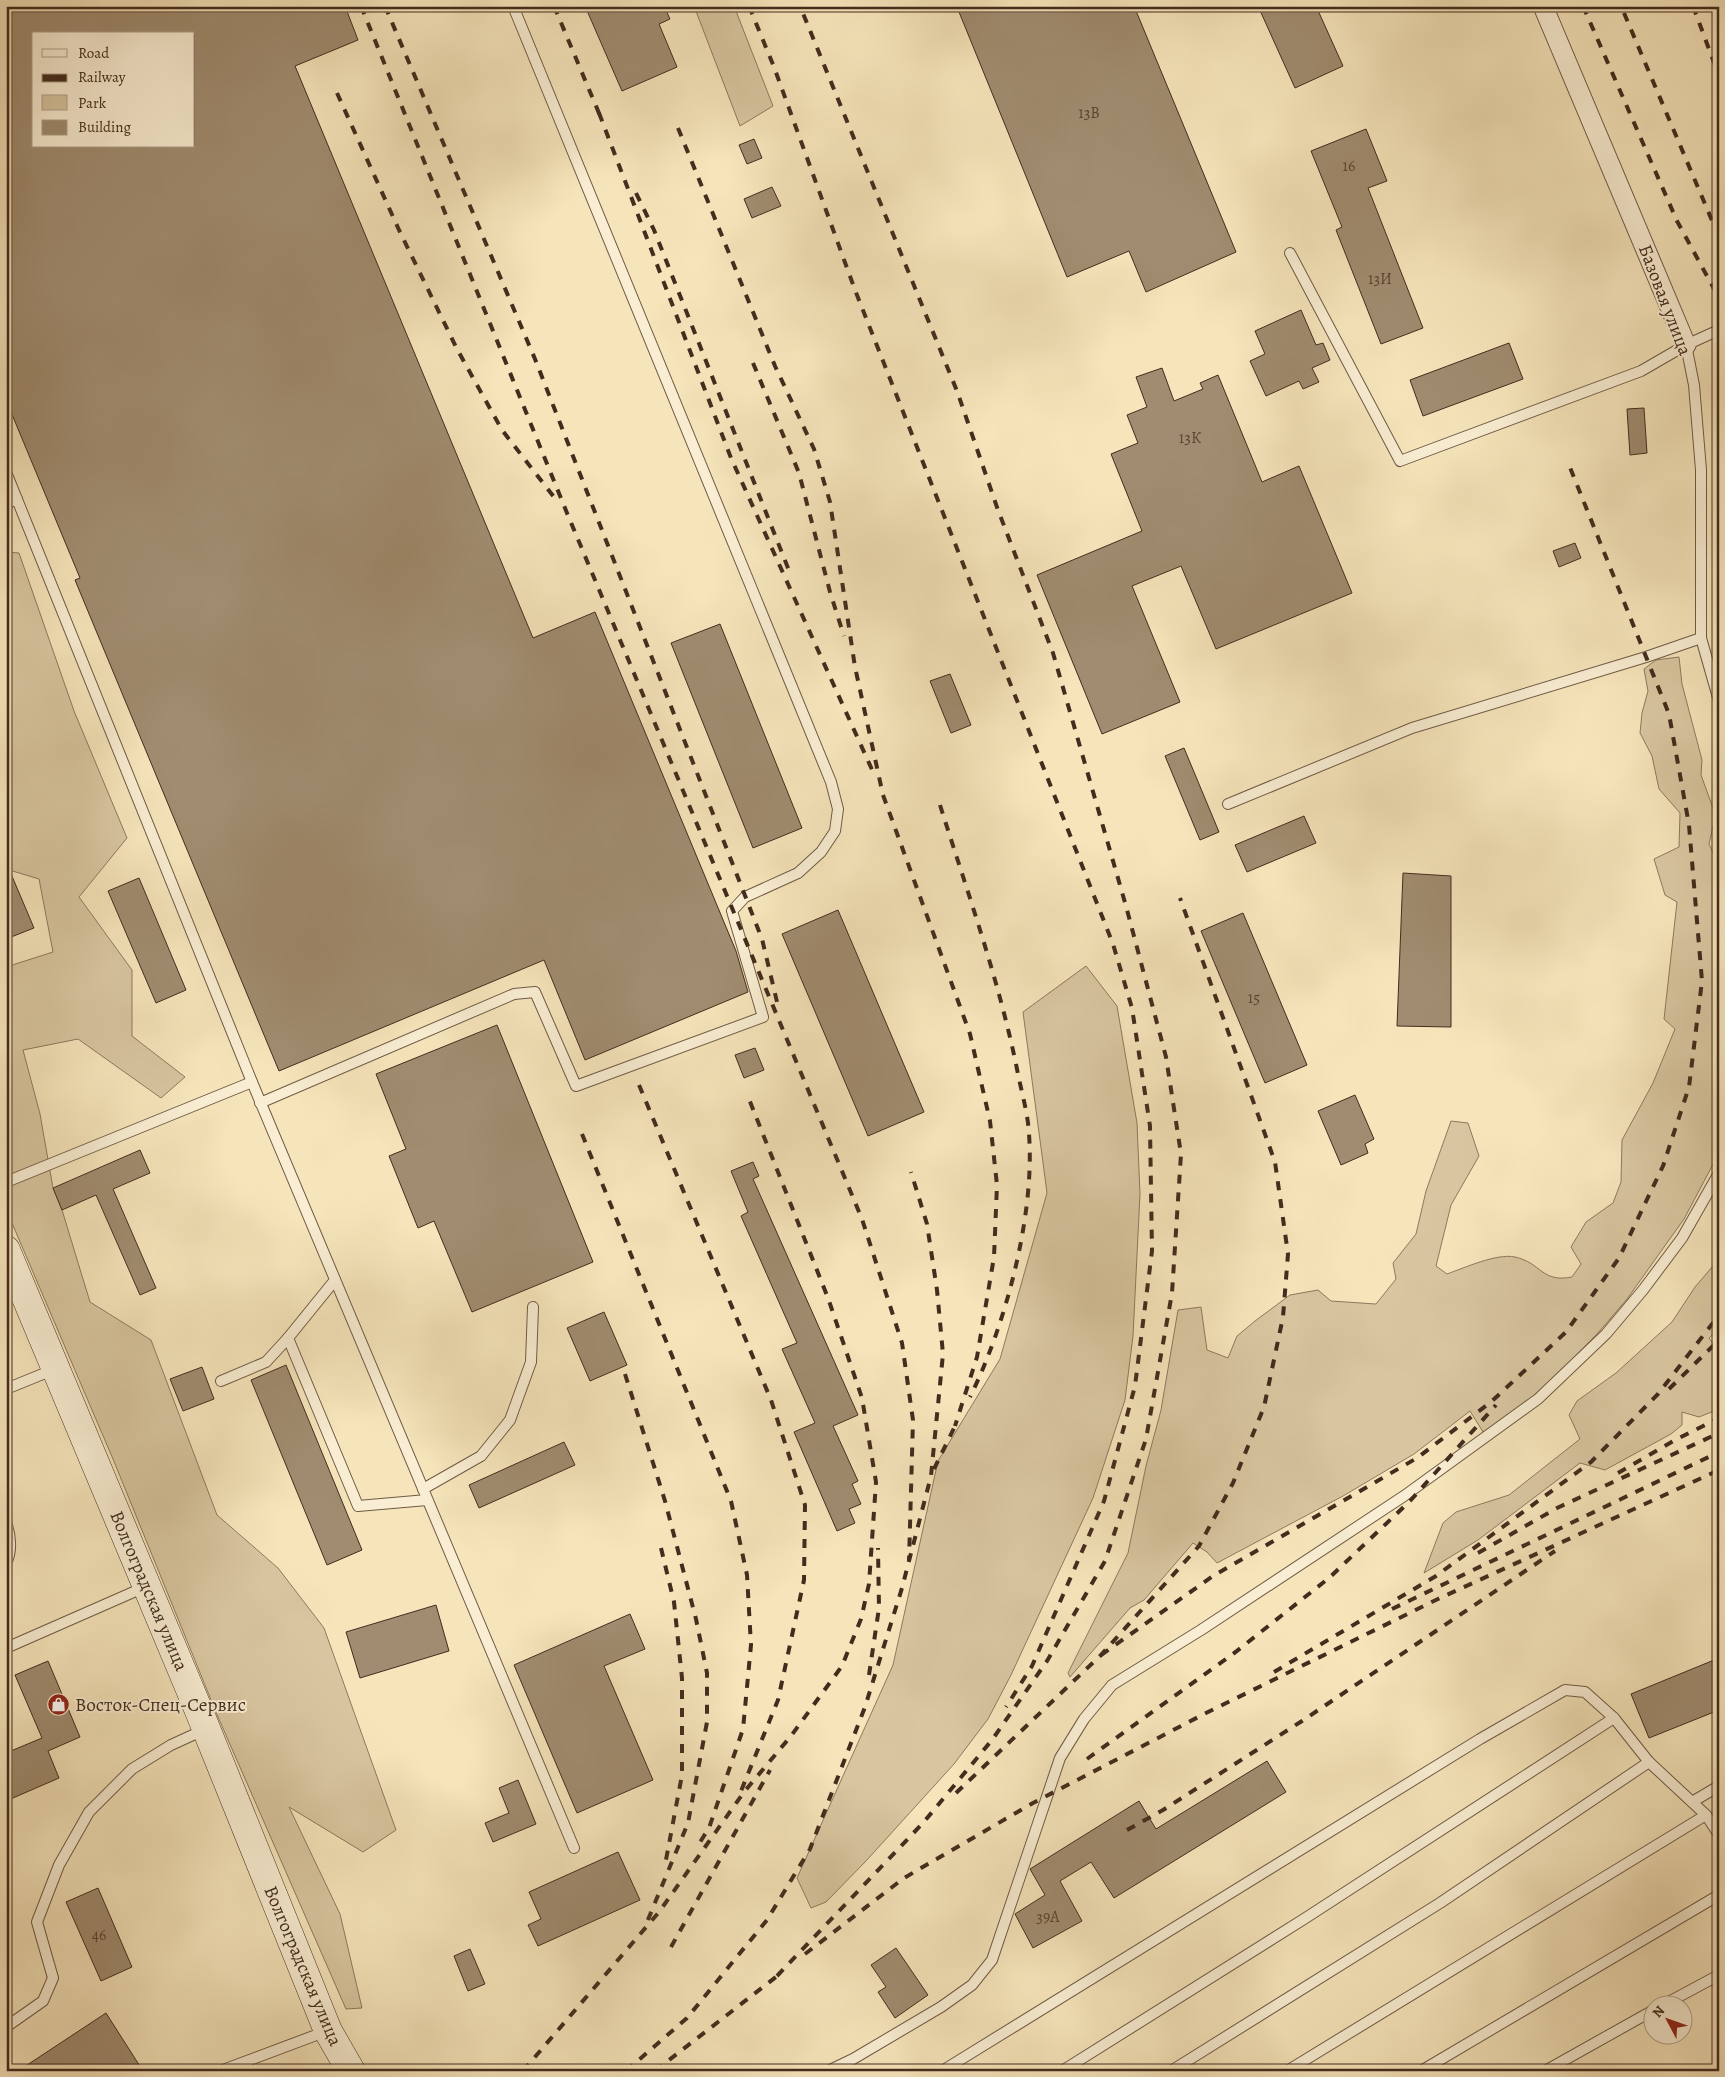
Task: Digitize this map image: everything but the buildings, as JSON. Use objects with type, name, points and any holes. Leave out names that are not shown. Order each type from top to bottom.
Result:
[{"type":"main road","name":"Волгоградская улица","points":[[6,1250],[206,1728],[328,2031],[351,2071]]},
{"type":"street","name":"Базовая улица","points":[[1543,6],[1686,345]]},
{"type":"lane","points":[[260,1103],[514,994],[536,992],[576,1086],[763,1017],[732,911],[746,897],[798,873],[820,852],[834,831],[838,809],[831,782],[513,6]]},
{"type":"lane","points":[[1290,253],[1400,461],[1641,371],[1686,345],[1719,330]]},
{"type":"lane","name":"Базовая улица","points":[[1686,345],[1694,385],[1701,470],[1701,638],[1719,701]]},
{"type":"lane","points":[[6,472],[260,1103],[574,1848]]},
{"type":"lane","points":[[6,504],[17,498]]},
{"type":"lane","points":[[1228,804],[1412,728],[1646,657],[1701,638]]},
{"type":"lane","points":[[6,1182],[252,1082]]},
{"type":"lane","points":[[828,2071],[853,2059],[941,2007],[972,1985],[992,1960],[1060,1758],[1084,1719],[1112,1685],[1201,1630],[1404,1496],[1538,1399],[1600,1340],[1643,1290],[1682,1238],[1719,1172]]},
{"type":"lane","points":[[221,1381],[266,1362],[335,1280]]},
{"type":"lane","points":[[423,1489],[481,1456],[510,1420],[530,1362],[533,1307]]},
{"type":"lane","points":[[288,1338],[358,1506],[427,1500]]},
{"type":"lane","points":[[6,1389],[56,1369]]},
{"type":"lane","points":[[6,1523],[9,1531],[10,1557],[6,1563]]},
{"type":"lane","points":[[6,1648],[147,1586]]},
{"type":"lane","points":[[942,2071],[1480,1739],[1565,1690],[1585,1692],[1614,1718],[1649,1762],[1706,1815],[1719,1835]]},
{"type":"lane","points":[[1062,2071],[1304,1919],[1614,1718]]},
{"type":"lane","points":[[6,2027],[43,2001],[53,1978],[37,1922],[59,1866],[89,1812],[132,1769],[171,1745],[206,1728]]},
{"type":"lane","points":[[1172,2071],[1440,1903],[1649,1762]]},
{"type":"lane","points":[[1692,1802],[1719,1786]]},
{"type":"lane","points":[[1287,2071],[1706,1815]]},
{"type":"lane","points":[[1421,2071],[1719,1895]]},
{"type":"lane","points":[[1684,1994],[1719,1975]]},
{"type":"lane","points":[[1545,2071],[1642,2017]]},
{"type":"lane","points":[[220,2071],[328,2031]]},
{"type":"green space","points":[[694,6],[734,6],[773,106],[740,126]]},
{"type":"green space","points":[[6,552],[19,553],[74,711],[127,838],[79,897],[132,970],[132,1036],[185,1077],[161,1098],[78,1039],[23,1050],[40,1114],[53,1188],[62,1210],[90,1302],[151,1340],[217,1515],[278,1568],[324,1628],[396,1830],[363,1852],[289,1807],[340,1914],[362,2008],[346,2009],[218,1717],[113,1459],[6,1209],[6,967],[53,952],[39,879],[6,869]]},
{"type":"green space","points":[[1679,657],[1682,684],[1702,760],[1701,775],[1715,818],[1709,844],[1719,865],[1719,1153],[1684,1219],[1627,1299],[1597,1334],[1546,1386],[1492,1429],[1483,1432],[1470,1411],[1414,1454],[1343,1496],[1217,1563],[1207,1552],[1193,1543],[1144,1600],[1130,1608],[1070,1677],[1068,1673],[1128,1553],[1146,1466],[1161,1410],[1178,1310],[1201,1307],[1207,1350],[1228,1358],[1237,1336],[1290,1295],[1318,1290],[1331,1301],[1376,1304],[1396,1279],[1393,1263],[1416,1234],[1426,1191],[1451,1121],[1468,1123],[1479,1156],[1451,1205],[1436,1266],[1447,1274],[1490,1259],[1508,1256],[1524,1260],[1547,1275],[1562,1278],[1572,1277],[1581,1264],[1571,1247],[1586,1222],[1613,1203],[1621,1182],[1622,1140],[1653,1083],[1675,1029],[1664,1019],[1677,902],[1665,895],[1654,859],[1679,847],[1680,813],[1659,789],[1652,756],[1640,733],[1642,713],[1648,691],[1644,669],[1656,660]]},
{"type":"green space","points":[[1086,966],[1117,1006],[1137,1123],[1140,1194],[1133,1336],[1125,1400],[1093,1498],[1011,1675],[988,1719],[954,1764],[866,1861],[826,1902],[811,1908],[797,1878],[893,1665],[938,1461],[1000,1359],[1047,1193],[1023,1012]]},
{"type":"green space","points":[[1719,1259],[1719,1329],[1709,1338],[1719,1352],[1719,1409],[1699,1417],[1682,1412],[1682,1425],[1671,1434],[1605,1470],[1580,1463],[1478,1540],[1424,1573],[1443,1523],[1456,1512],[1509,1495],[1580,1439],[1569,1415],[1577,1401],[1616,1373],[1672,1322],[1695,1287]]},
{"type":"railway","points":[[361,6],[567,513],[862,1219],[902,1343],[913,1420],[909,1561]]},
{"type":"railway","points":[[385,6],[535,359],[762,939],[778,1006]]},
{"type":"railway","points":[[554,6],[601,118]]},
{"type":"railway","points":[[749,6],[774,67],[855,290],[1113,944],[1132,1008],[1150,1126],[1152,1251],[1135,1386],[1104,1501],[1032,1666],[1006,1707]]},
{"type":"railway","points":[[777,1976],[923,1823],[992,1740],[1047,1661],[1105,1561],[1146,1439],[1172,1293],[1181,1154],[1166,1057],[1126,906],[1053,653],[998,510],[957,391],[800,6]]},
{"type":"railway","points":[[1583,6],[1677,221],[1719,298]]},
{"type":"railway","points":[[1693,6],[1719,76]]},
{"type":"railway","points":[[1624,13],[1719,237]]},
{"type":"railway","points":[[337,93],[399,230],[457,349],[502,430],[557,501]]},
{"type":"railway","points":[[599,113],[731,458],[874,774]]},
{"type":"railway","points":[[678,128],[775,366],[814,449],[830,502],[855,667],[883,795],[970,1034],[990,1121],[997,1185],[994,1257],[977,1357],[955,1426]]},
{"type":"railway","points":[[636,193],[654,230],[790,573]]},
{"type":"railway","points":[[753,363],[799,473],[830,592],[844,636]]},
{"type":"railway","points":[[1101,1655],[1213,1576],[1417,1458],[1491,1402],[1566,1332],[1619,1258],[1663,1166],[1689,1087],[1702,981],[1689,825],[1669,714],[1567,460]]},
{"type":"railway","points":[[940,805],[983,939],[1002,1006],[1025,1104],[1029,1134],[1030,1166],[1027,1199],[1015,1268],[995,1336],[970,1397]]},
{"type":"railway","points":[[956,1793],[1101,1655],[1199,1546],[1233,1483],[1264,1407],[1283,1317],[1288,1254],[1275,1162],[1180,898]]},
{"type":"railway","points":[[639,1085],[771,1400],[805,1505],[804,1580],[778,1700],[741,1791]]},
{"type":"railway","points":[[523,2071],[659,1912],[744,1792],[791,1736],[842,1666],[861,1619],[869,1584],[876,1482],[862,1398],[828,1298],[747,1094]]},
{"type":"railway","points":[[582,1134],[731,1501],[747,1575],[751,1645],[743,1729],[709,1828],[697,1847]]},
{"type":"railway","points":[[626,2071],[687,2018],[767,1920],[810,1849],[865,1707],[902,1588],[931,1476],[943,1354],[937,1290],[927,1224],[911,1172]]},
{"type":"railway","points":[[1274,1672],[1436,1576],[1591,1462],[1658,1394],[1719,1315]]},
{"type":"railway","points":[[1669,1389],[1719,1340]]},
{"type":"railway","points":[[625,1374],[665,1501],[696,1619],[707,1673],[707,1722],[688,1823],[647,1922]]},
{"type":"railway","points":[[1087,1759],[1233,1654],[1329,1578],[1410,1501],[1496,1405]]},
{"type":"railway","points":[[1618,1473],[1675,1440],[1719,1418]]},
{"type":"railway","points":[[934,1469],[957,1422]]},
{"type":"railway","points":[[1478,1553],[1557,1508],[1719,1433]]},
{"type":"railway","points":[[1392,1609],[1719,1452]]},
{"type":"railway","points":[[805,1954],[904,1878],[1033,1803],[1206,1713],[1438,1599],[1719,1470]]},
{"type":"railway","points":[[661,1548],[674,1602],[682,1678],[682,1775],[665,1865]]},
{"type":"railway","points":[[869,1675],[879,1608],[878,1548]]},
{"type":"railway","points":[[1127,1830],[1163,1810],[1302,1721],[1555,1551]]},
{"type":"railway","points":[[671,1947],[770,1770]]},
{"type":"railway","points":[[655,2071],[781,1973]]},
{"type":"place","name":"Восток-Спец-Сервис","points":[[59,1705]]}]
